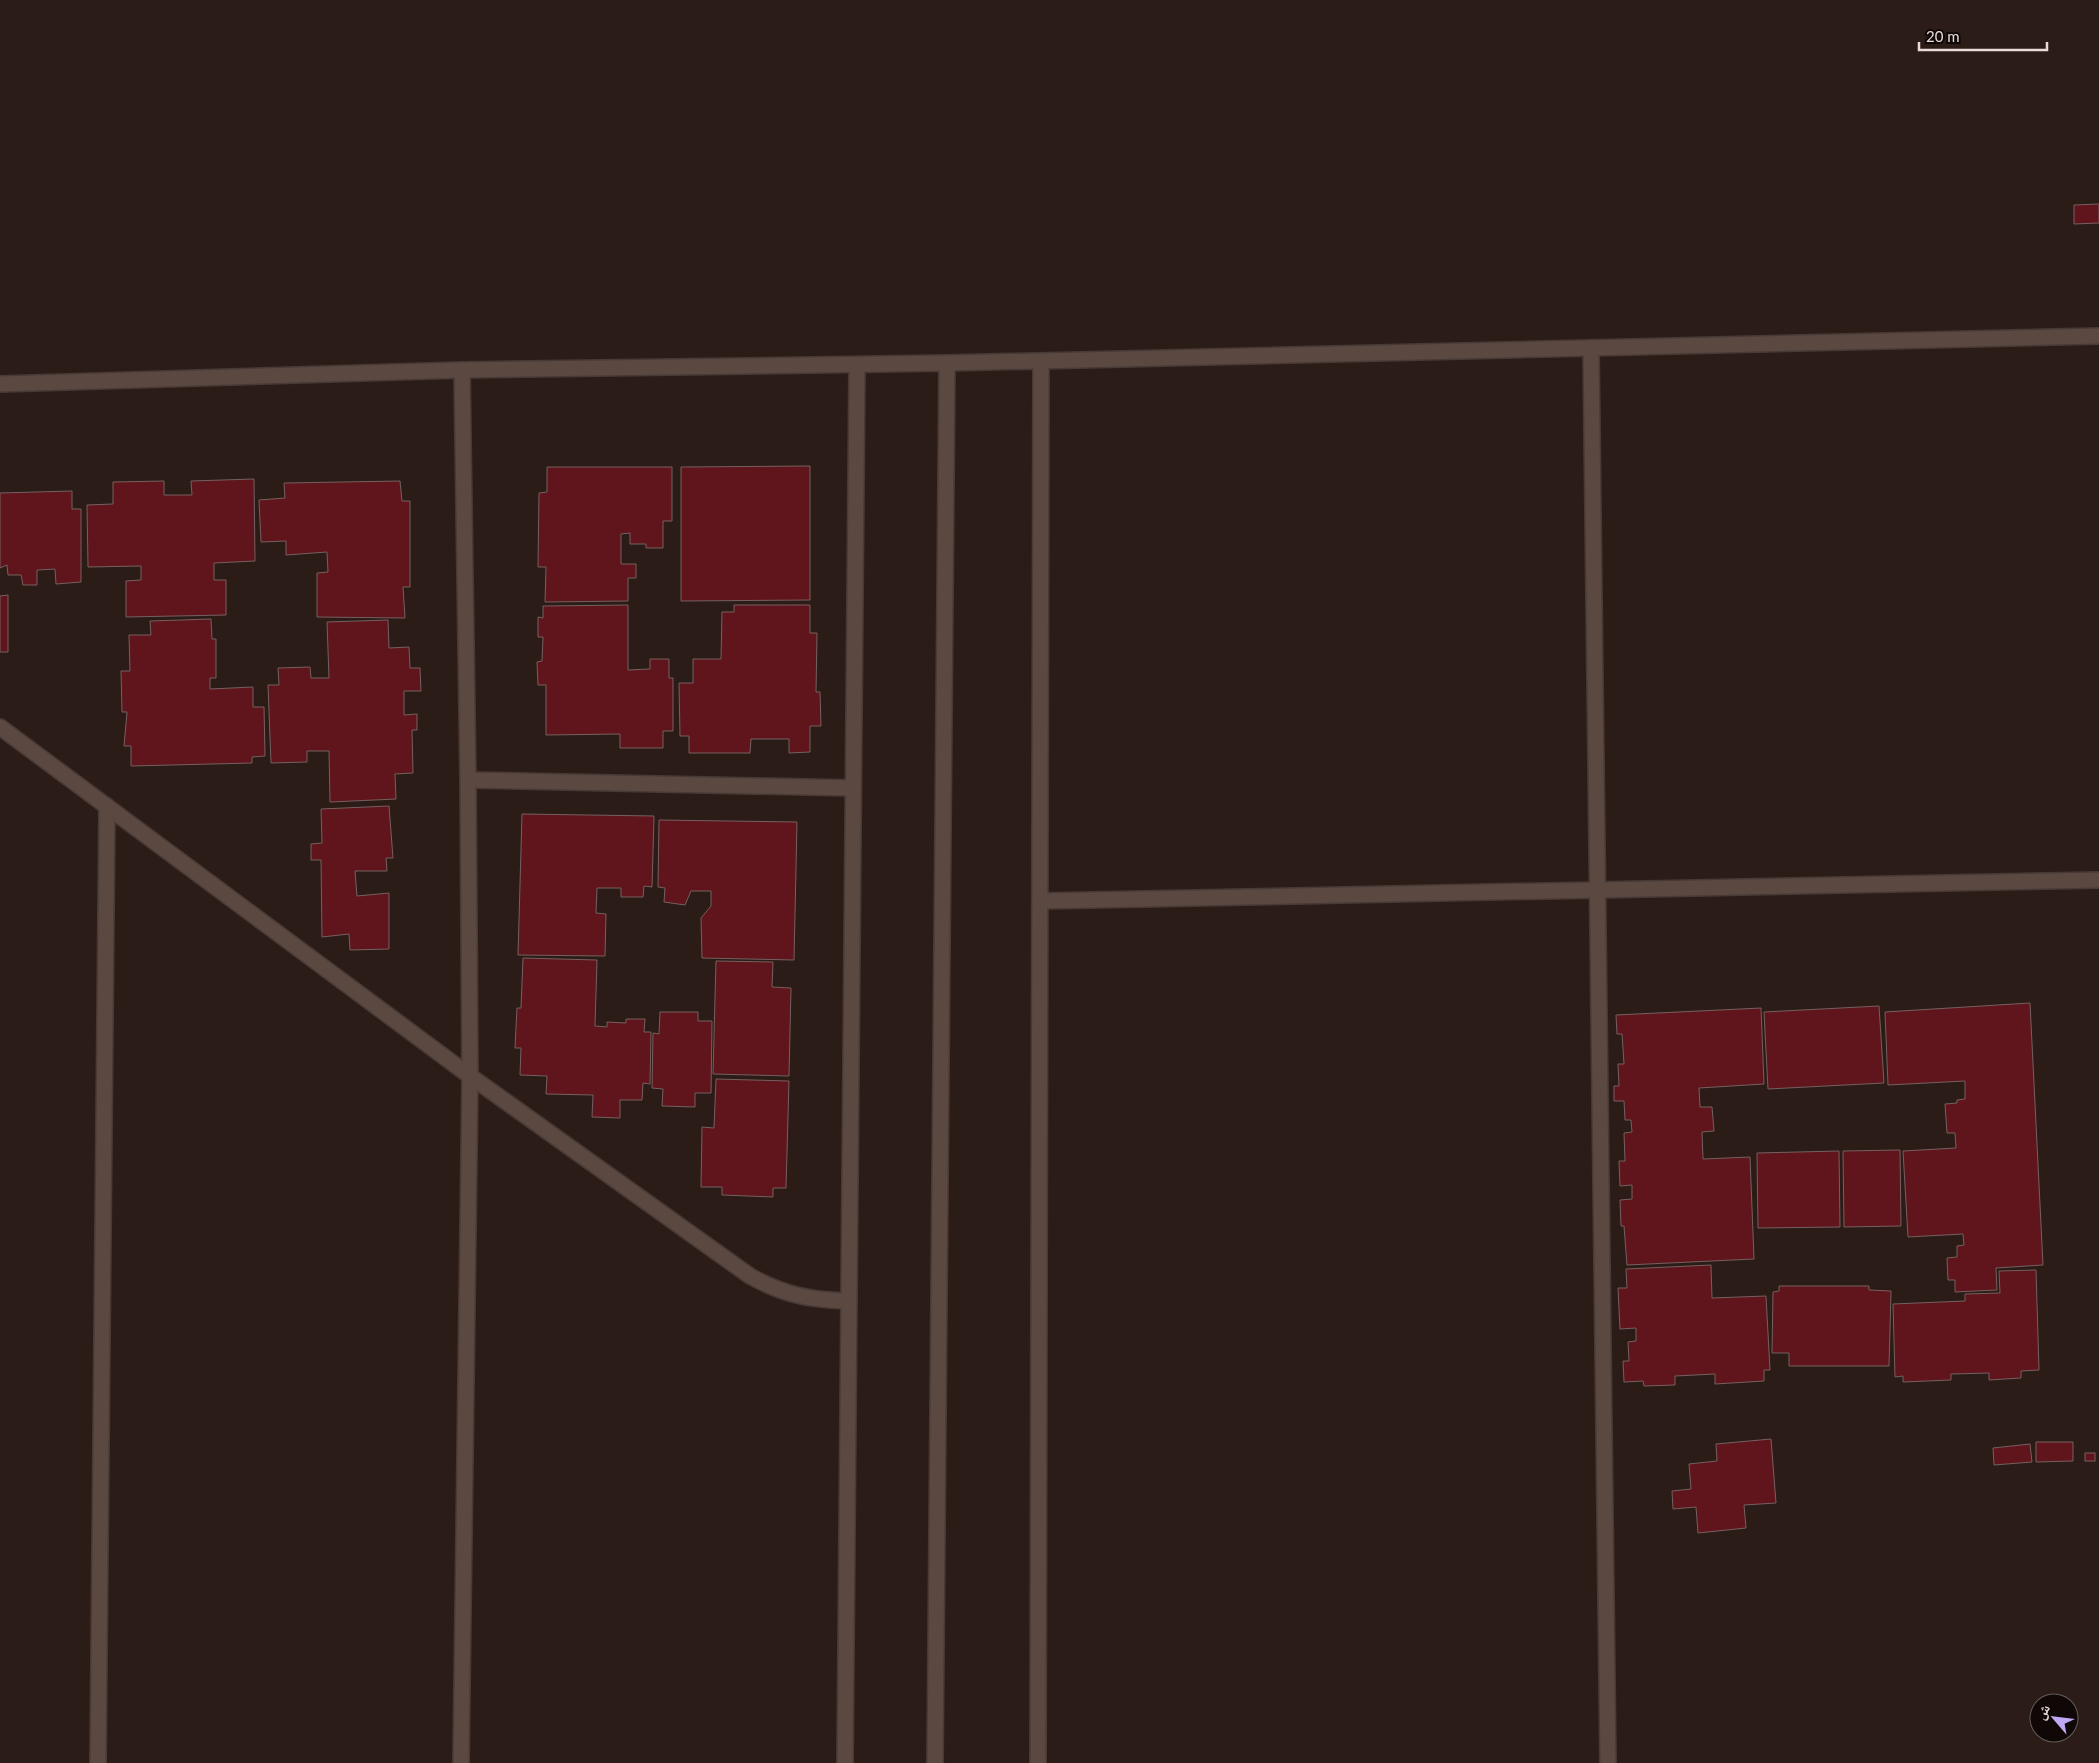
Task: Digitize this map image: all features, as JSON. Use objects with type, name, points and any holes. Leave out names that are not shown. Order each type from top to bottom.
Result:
[{"type":"street","points":[[0,384],[462,370],[857,365],[2099,336]]},
{"type":"street","points":[[1591,348],[1608,1763]]},
{"type":"street","points":[[1038,1763],[1041,361]]},
{"type":"street","points":[[935,1763],[947,363]]},
{"type":"street","points":[[845,1763],[857,365]]},
{"type":"street","points":[[461,1763],[470,1076],[462,370]]},
{"type":"street","points":[[0,727],[470,1076],[750,1276],[770,1287],[795,1296],[817,1300],[848,1301]]},
{"type":"street","points":[[468,780],[853,788]]},
{"type":"street","points":[[98,1763],[108,806]]},
{"type":"street","points":[[1040,901],[2099,880]]},
{"type":"building","points":[[2099,204],[2099,223],[2074,224],[2074,205]]},
{"type":"building","points":[[810,466],[810,600],[681,601],[681,467]]},
{"type":"building","points":[[547,467],[672,467],[672,521],[663,521],[663,548],[646,548],[646,544],[630,544],[630,533],[621,534],[621,564],[636,564],[636,578],[628,578],[628,601],[545,602],[546,567],[538,567],[539,493],[547,492]]},
{"type":"building","points":[[254,479],[255,561],[214,563],[214,580],[226,580],[226,615],[126,617],[126,581],[141,580],[141,566],[88,567],[87,505],[113,504],[113,482],[164,481],[164,495],[192,495],[191,481]]},
{"type":"building","points":[[400,481],[402,501],[410,501],[410,587],[403,587],[405,618],[317,617],[317,573],[328,572],[327,552],[286,555],[286,541],[261,542],[259,500],[285,498],[284,483]]},
{"type":"building","points":[[72,491],[72,509],[81,509],[81,582],[56,584],[55,569],[37,570],[37,585],[23,585],[21,575],[8,575],[7,565],[0,568],[0,493]]},
{"type":"building","points":[[8,595],[8,652],[0,652],[0,596]]},
{"type":"building","points":[[628,605],[628,670],[650,669],[650,659],[669,659],[669,678],[673,678],[673,731],[663,731],[663,748],[620,748],[620,734],[546,735],[546,685],[538,685],[537,662],[542,661],[543,637],[538,637],[538,617],[543,618],[543,606]]},
{"type":"building","points":[[734,605],[810,605],[810,633],[817,633],[816,692],[820,692],[821,726],[810,726],[810,752],[789,753],[789,739],[751,739],[750,753],[689,753],[689,736],[680,736],[679,683],[693,683],[693,659],[721,659],[722,612],[734,612]]},
{"type":"building","points":[[211,619],[212,639],[216,639],[216,678],[210,678],[210,689],[253,687],[253,707],[264,707],[265,756],[252,757],[252,763],[131,766],[131,746],[124,746],[127,712],[122,712],[121,671],[130,671],[129,635],[151,635],[150,621]]},
{"type":"building","points":[[388,620],[389,648],[409,647],[410,668],[420,668],[421,691],[404,691],[404,715],[417,714],[417,730],[412,730],[413,773],[395,774],[396,799],[330,802],[329,751],[307,751],[307,762],[271,763],[268,685],[279,685],[278,668],[310,667],[311,678],[329,678],[327,622]]},
{"type":"building","points":[[389,806],[393,858],[386,858],[387,871],[355,871],[357,896],[389,893],[389,949],[350,950],[349,934],[322,937],[321,860],[311,860],[311,844],[322,843],[321,809]]},
{"type":"building","points":[[522,814],[654,816],[652,887],[644,886],[643,897],[621,897],[621,888],[597,888],[596,913],[606,914],[605,956],[518,955]]},
{"type":"building","points":[[659,820],[797,822],[794,960],[702,958],[701,918],[711,906],[711,891],[691,891],[685,905],[664,902],[665,888],[658,887]]},
{"type":"building","points":[[523,958],[597,960],[595,1026],[607,1027],[607,1022],[626,1023],[626,1019],[645,1019],[644,1032],[651,1032],[650,1084],[643,1083],[642,1100],[620,1100],[620,1118],[592,1117],[593,1095],[546,1094],[547,1076],[520,1075],[521,1048],[515,1048],[517,1008],[521,1008]]},
{"type":"building","points":[[716,961],[773,962],[772,987],[791,988],[789,1076],[713,1074]]},
{"type":"building","points":[[2030,1003],[2043,1265],[1996,1268],[1997,1290],[1955,1292],[1955,1280],[1948,1280],[1947,1258],[1957,1257],[1957,1246],[1964,1245],[1963,1234],[1908,1237],[1903,1151],[1956,1148],[1955,1133],[1947,1133],[1945,1104],[1957,1103],[1957,1100],[1965,1099],[1965,1081],[1888,1085],[1885,1012]]},
{"type":"building","points":[[1879,1006],[1884,1083],[1768,1089],[1764,1012]]},
{"type":"building","points":[[1761,1008],[1764,1084],[1699,1088],[1700,1107],[1712,1107],[1714,1131],[1702,1132],[1703,1159],[1750,1157],[1754,1259],[1627,1265],[1624,1226],[1621,1226],[1620,1200],[1632,1199],[1632,1185],[1620,1186],[1619,1161],[1625,1161],[1624,1133],[1632,1132],[1631,1120],[1625,1120],[1624,1101],[1614,1101],[1614,1086],[1619,1086],[1618,1064],[1624,1064],[1622,1034],[1617,1034],[1616,1015]]},
{"type":"building","points":[[660,1012],[698,1012],[698,1021],[712,1021],[711,1093],[695,1093],[695,1107],[662,1106],[663,1089],[652,1088],[653,1033],[659,1034]]},
{"type":"building","points":[[716,1079],[789,1081],[786,1188],[773,1188],[773,1197],[722,1195],[722,1187],[701,1187],[702,1127],[714,1128]]},
{"type":"building","points":[[1900,1150],[1901,1226],[1844,1227],[1843,1151]]},
{"type":"building","points":[[1839,1151],[1840,1227],[1758,1228],[1757,1153]]},
{"type":"building","points":[[1711,1265],[1712,1298],[1766,1296],[1770,1370],[1764,1370],[1764,1381],[1715,1384],[1715,1374],[1675,1376],[1675,1385],[1644,1386],[1643,1381],[1624,1382],[1623,1361],[1629,1361],[1628,1342],[1636,1341],[1636,1328],[1620,1329],[1618,1288],[1627,1288],[1626,1269]]},
{"type":"building","points":[[2036,1270],[2039,1370],[2021,1371],[2021,1378],[1989,1380],[1989,1373],[1951,1374],[1951,1380],[1903,1382],[1903,1376],[1895,1377],[1893,1304],[1965,1301],[1965,1294],[2000,1293],[1999,1271]]},
{"type":"building","points":[[1779,1286],[1869,1286],[1869,1290],[1891,1291],[1889,1366],[1789,1366],[1789,1353],[1772,1353],[1773,1292],[1779,1291]]},
{"type":"building","points":[[1771,1439],[1776,1503],[1744,1505],[1746,1528],[1698,1533],[1696,1507],[1673,1509],[1672,1491],[1691,1489],[1689,1464],[1717,1461],[1716,1444]]},
{"type":"building","points":[[2036,1442],[2073,1442],[2073,1461],[2036,1462]]},
{"type":"building","points":[[2030,1444],[2032,1462],[1994,1465],[1993,1448]]},
{"type":"building","points":[[2085,1453],[2095,1453],[2095,1461],[2085,1461]]}]
